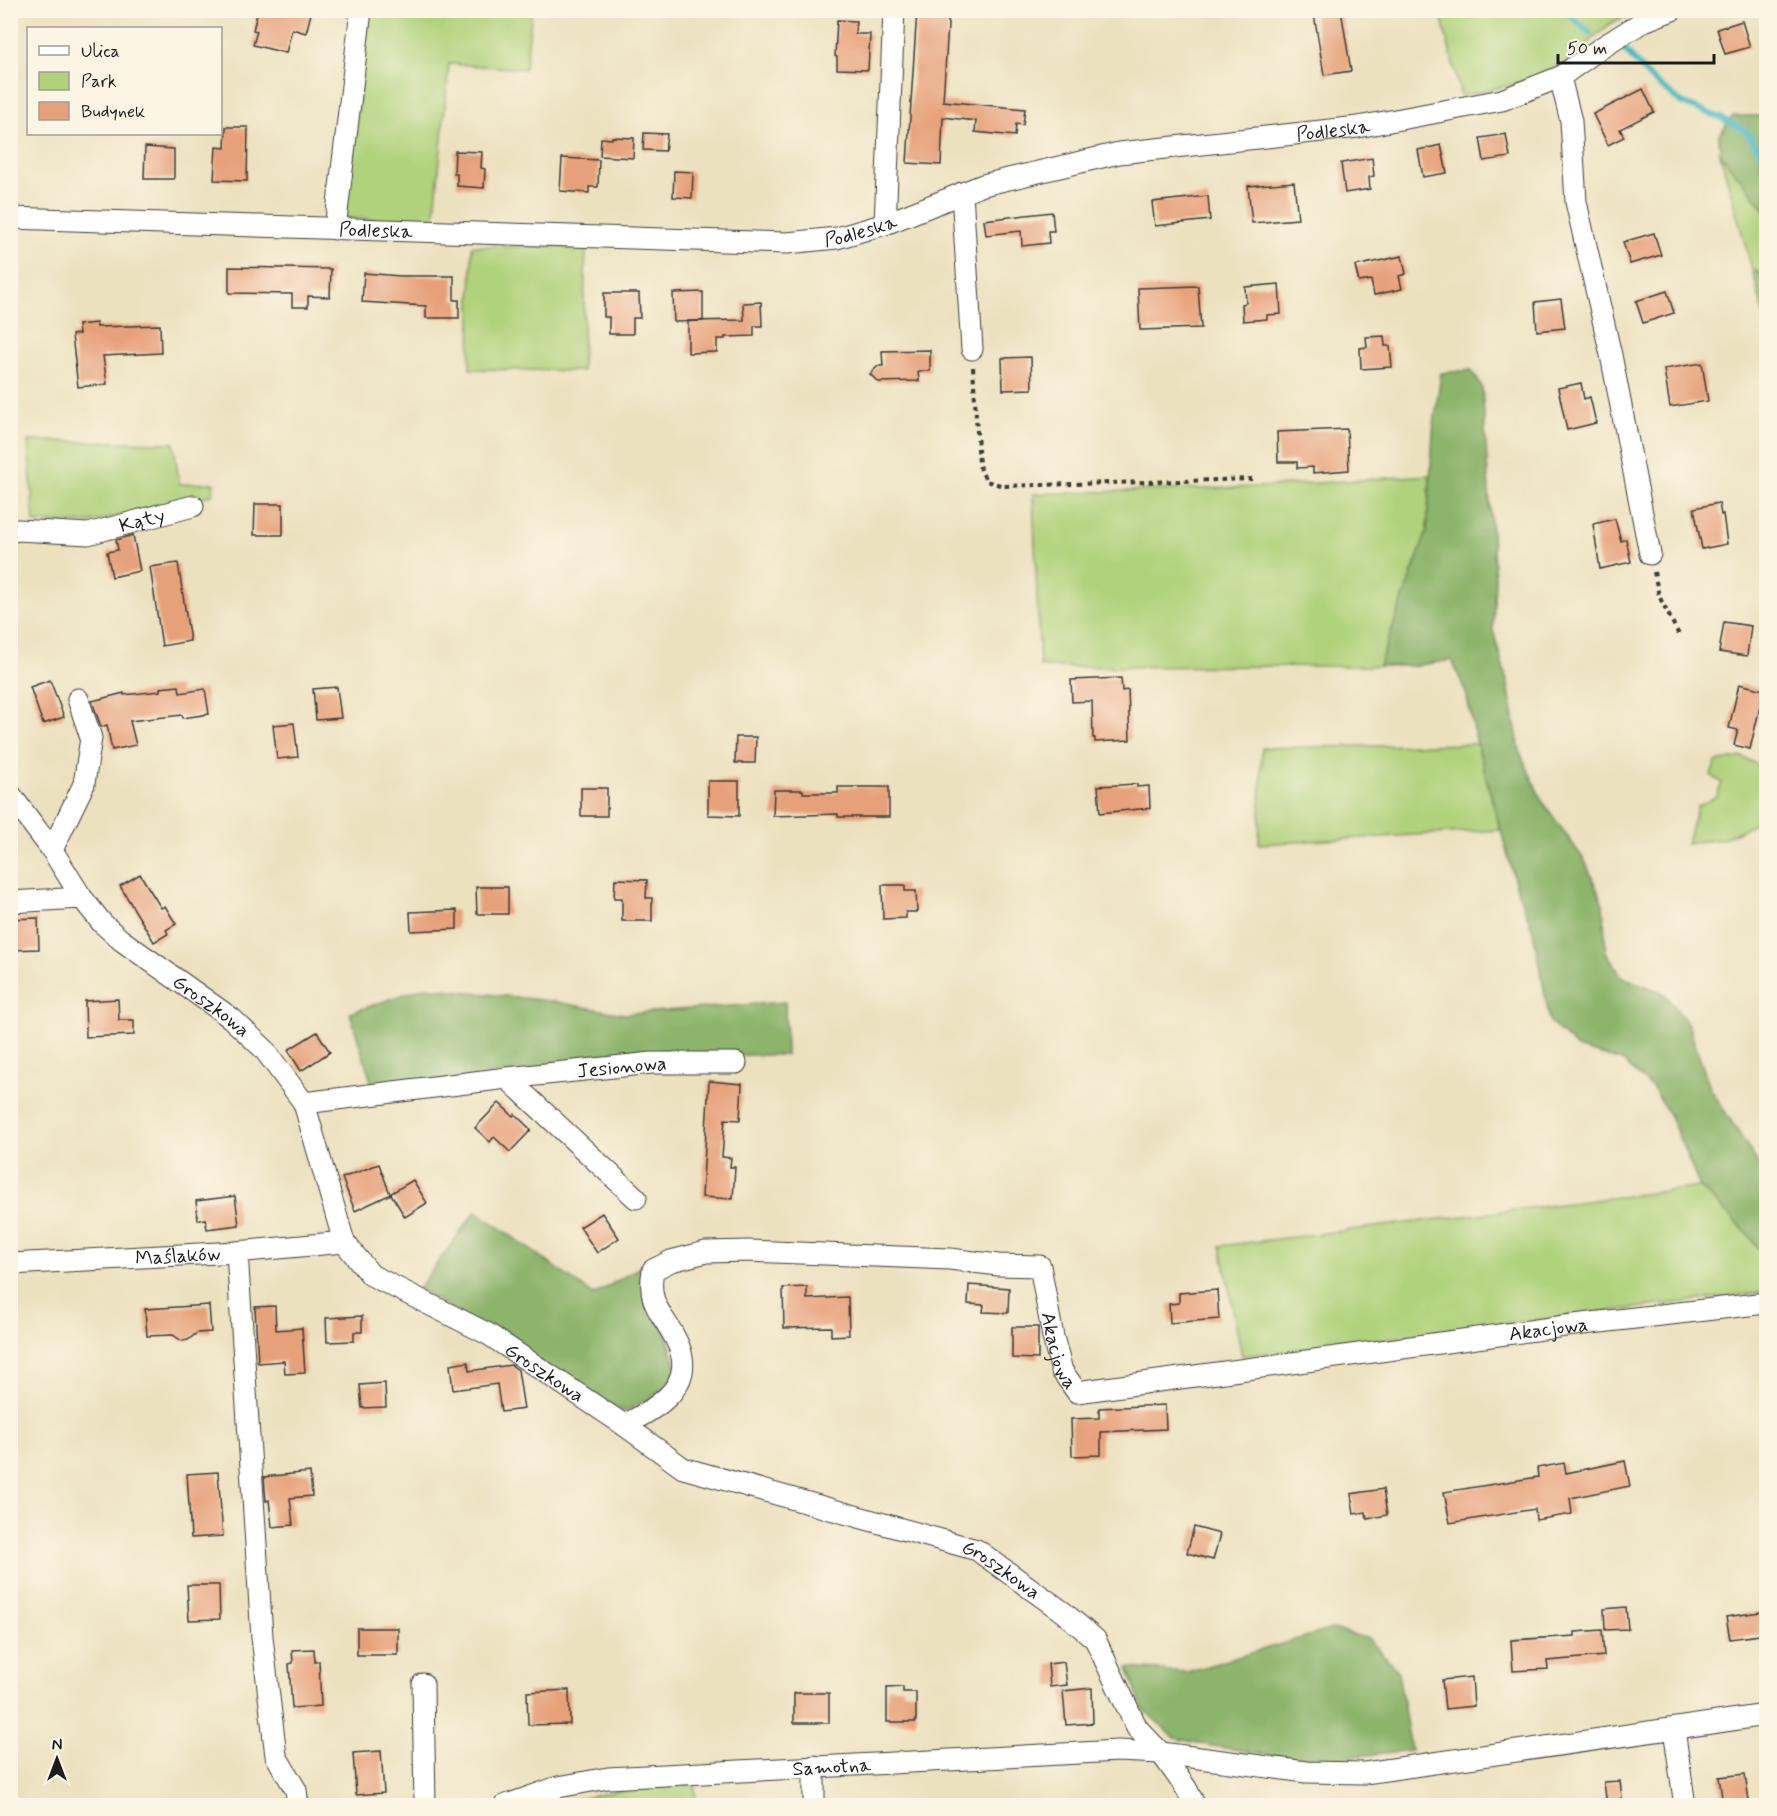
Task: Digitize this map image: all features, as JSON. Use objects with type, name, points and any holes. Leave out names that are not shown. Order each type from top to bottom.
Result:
[{"type":"street","points":[[335,229],[361,10]]},
{"type":"street","points":[[885,224],[894,10]]},
{"type":"street","name":"Podleska","points":[[10,218],[787,243],[837,238],[885,224],[983,185],[1119,153],[1359,127],[1502,100],[1560,77],[1644,21],[1672,10]]},
{"type":"street","points":[[1560,77],[1571,121],[1576,202],[1611,355],[1650,554]]},
{"type":"street","points":[[962,193],[972,349]]},
{"type":"street","name":"Kąty","points":[[10,532],[18,530],[88,534],[193,506]]},
{"type":"street","points":[[52,850],[84,784],[91,738],[78,699]]},
{"type":"street","name":"Groszkowa","points":[[10,794],[102,923],[121,940],[231,1018],[264,1049],[304,1103],[344,1242],[371,1275],[488,1334],[624,1425],[683,1468],[977,1550],[1063,1612],[1095,1639],[1137,1728],[1161,1753],[1186,1788],[1195,1806]]},
{"type":"street","points":[[10,902],[82,898]]},
{"type":"street","name":"Jesionowa","points":[[304,1103],[652,1063],[736,1063]]},
{"type":"street","points":[[507,1078],[636,1198]]},
{"type":"street","name":"Maślaków","points":[[10,1264],[237,1252],[344,1242]]},
{"type":"street","name":"Akacjowa","points":[[624,1425],[654,1410],[670,1396],[678,1383],[683,1367],[676,1340],[653,1303],[650,1287],[653,1270],[671,1261],[706,1252],[749,1251],[867,1255],[1040,1266],[1053,1337],[1062,1371],[1077,1392],[1564,1326],[1767,1303]]},
{"type":"street","points":[[237,1252],[262,1637],[276,1756],[296,1790],[298,1806]]},
{"type":"street","points":[[423,1684],[425,1806]]},
{"type":"street","name":"Samotna","points":[[504,1806],[558,1787],[608,1778],[1118,1751],[1161,1753],[1306,1772],[1365,1773],[1767,1715]]},
{"type":"street","points":[[1674,1729],[1684,1806]]},
{"type":"street","points":[[814,1766],[814,1806]]},
{"type":"path","points":[[972,349],[979,465],[986,481],[1004,486],[1254,478]]},
{"type":"path","points":[[1650,554],[1659,596],[1679,635]]},
{"type":"green space","points":[[370,11],[532,11],[525,69],[449,64],[434,223],[344,218]]},
{"type":"green space","points":[[1440,11],[1638,11],[1611,23],[1567,62],[1519,83],[1461,96]]},
{"type":"green space","points":[[1733,116],[1766,116],[1766,210],[1720,154],[1719,135]]},
{"type":"green space","points":[[1720,154],[1766,210],[1766,277],[1752,269]]},
{"type":"green space","points":[[472,246],[586,247],[582,371],[470,369]]},
{"type":"green space","points":[[1752,269],[1766,277],[1766,323]]},
{"type":"green space","points":[[1471,370],[1482,387],[1495,579],[1493,630],[1508,685],[1520,752],[1542,801],[1585,861],[1603,904],[1606,952],[1622,977],[1664,993],[1688,1024],[1710,1088],[1766,1176],[1766,1259],[1748,1234],[1700,1187],[1670,1116],[1653,1088],[1622,1061],[1577,1048],[1550,1022],[1533,931],[1517,889],[1477,744],[1466,693],[1452,660],[1413,666],[1379,666],[1427,531],[1433,431],[1441,373]]},
{"type":"green space","points":[[28,441],[174,443],[179,484],[214,483],[212,495],[88,523],[34,523]]},
{"type":"green space","points":[[1430,475],[1427,531],[1379,666],[1040,667],[1033,494],[1261,487]]},
{"type":"green space","points":[[1477,744],[1500,830],[1259,844],[1262,748]]},
{"type":"green space","points":[[1742,757],[1766,769],[1766,818],[1723,839],[1687,843],[1697,807],[1717,796],[1722,783],[1711,775],[1716,762]]},
{"type":"green space","points":[[425,987],[550,1001],[624,1014],[785,1002],[786,1055],[650,1056],[373,1088],[350,1013]]},
{"type":"green space","points":[[1700,1187],[1748,1234],[1766,1259],[1766,1292],[1242,1356],[1221,1246]]},
{"type":"green space","points":[[476,1211],[594,1295],[645,1264],[677,1368],[667,1384],[647,1400],[623,1412],[418,1289]]},
{"type":"green space","points":[[1332,1629],[1369,1639],[1398,1672],[1411,1750],[1313,1761],[1212,1746],[1175,1738],[1143,1709],[1128,1668],[1187,1672]]},
{"type":"green space","points":[[695,1783],[696,1805],[552,1806],[614,1791]]},
{"type":"building","points":[[258,10],[312,10],[306,33],[292,29],[286,53],[253,45],[257,31],[253,30]]},
{"type":"building","points":[[917,10],[949,10],[943,101],[1025,109],[1023,125],[1016,124],[1015,136],[975,132],[976,121],[943,117],[941,165],[907,163]]},
{"type":"building","points":[[1341,10],[1351,71],[1324,75],[1314,14]]},
{"type":"building","points":[[837,20],[856,21],[855,34],[870,34],[868,70],[837,69],[837,57],[835,56]]},
{"type":"building","points":[[1742,21],[1750,47],[1725,54],[1717,29]]},
{"type":"building","points":[[1643,89],[1654,112],[1620,129],[1624,137],[1608,145],[1593,114]]},
{"type":"building","points":[[226,127],[248,127],[247,181],[214,180],[216,147],[225,148]]},
{"type":"building","points":[[644,133],[667,134],[665,151],[643,150]]},
{"type":"building","points":[[1506,134],[1510,157],[1484,161],[1480,138]]},
{"type":"building","points":[[612,137],[634,138],[633,158],[600,156],[601,138],[612,139]]},
{"type":"building","points":[[1441,145],[1447,173],[1423,177],[1418,150]]},
{"type":"building","points":[[145,147],[174,149],[174,179],[144,179]]},
{"type":"building","points":[[455,151],[482,152],[481,168],[485,169],[484,188],[457,186],[457,174],[454,174]]},
{"type":"building","points":[[562,158],[599,160],[598,187],[589,187],[589,193],[560,191]]},
{"type":"building","points":[[1372,158],[1374,176],[1369,177],[1370,189],[1345,193],[1341,163]]},
{"type":"building","points":[[674,171],[693,172],[692,198],[673,197]]},
{"type":"building","points":[[1294,182],[1298,219],[1252,223],[1248,186]]},
{"type":"building","points":[[1208,196],[1210,220],[1155,226],[1152,202]]},
{"type":"building","points":[[1052,212],[1054,231],[1048,231],[1049,243],[1022,246],[1021,231],[986,235],[984,220]]},
{"type":"building","points":[[1654,233],[1661,255],[1630,264],[1623,242]]},
{"type":"building","points":[[1402,256],[1406,274],[1399,276],[1402,289],[1374,295],[1371,280],[1359,282],[1355,266]]},
{"type":"building","points":[[229,267],[331,269],[330,297],[308,296],[308,307],[292,307],[292,294],[229,293]]},
{"type":"building","points":[[364,273],[454,276],[454,300],[459,300],[459,318],[426,318],[426,306],[362,302]]},
{"type":"building","points":[[1279,284],[1281,314],[1267,315],[1267,319],[1243,321],[1242,304],[1246,303],[1245,287]]},
{"type":"building","points":[[1198,286],[1201,328],[1140,330],[1138,288]]},
{"type":"building","points":[[1667,291],[1674,313],[1643,323],[1636,301]]},
{"type":"building","points":[[703,292],[703,321],[674,322],[673,293]]},
{"type":"building","points":[[604,293],[639,293],[640,318],[633,318],[633,334],[609,334],[609,317],[604,317]]},
{"type":"building","points":[[1561,299],[1565,328],[1537,331],[1535,302]]},
{"type":"building","points":[[761,302],[762,326],[754,326],[754,336],[717,339],[717,352],[688,353],[688,321],[744,320],[743,303]]},
{"type":"building","points":[[96,323],[97,327],[160,325],[161,353],[103,356],[107,384],[78,387],[72,335],[79,334],[78,325]]},
{"type":"building","points":[[1384,336],[1385,346],[1390,346],[1392,367],[1361,369],[1360,348],[1367,347],[1366,337]]},
{"type":"building","points":[[930,350],[930,371],[918,371],[919,381],[878,382],[870,374],[878,366],[883,366],[882,351]]},
{"type":"building","points":[[1031,357],[1032,389],[1003,390],[1002,358]]},
{"type":"building","points":[[1702,363],[1708,401],[1670,407],[1664,369]]},
{"type":"building","points":[[1581,383],[1584,399],[1590,397],[1596,423],[1567,430],[1558,388]]},
{"type":"building","points":[[1347,429],[1349,470],[1313,473],[1313,467],[1297,468],[1297,462],[1278,462],[1277,432]]},
{"type":"building","points":[[1719,503],[1721,515],[1723,514],[1727,544],[1702,549],[1694,508]]},
{"type":"building","points":[[255,504],[283,504],[283,535],[254,535]]},
{"type":"building","points":[[1615,519],[1621,541],[1626,539],[1631,562],[1600,569],[1593,524]]},
{"type":"building","points":[[133,535],[140,571],[112,577],[107,552],[118,550],[116,540]]},
{"type":"building","points":[[178,563],[190,641],[162,646],[150,567]]},
{"type":"building","points":[[1724,622],[1751,626],[1747,656],[1719,652]]},
{"type":"building","points":[[1121,678],[1122,691],[1128,690],[1130,740],[1095,742],[1092,701],[1072,702],[1071,680]]},
{"type":"building","points":[[50,680],[64,717],[43,724],[30,687]]},
{"type":"building","points":[[1739,684],[1764,690],[1750,749],[1734,745],[1738,730],[1729,728]]},
{"type":"building","points":[[179,686],[180,693],[205,689],[209,714],[130,721],[136,745],[112,750],[107,725],[101,727],[92,701],[124,693],[124,695],[160,691],[160,688]]},
{"type":"building","points":[[337,687],[341,718],[316,720],[313,689]]},
{"type":"building","points":[[294,723],[298,757],[277,759],[273,725]]},
{"type":"building","points":[[736,737],[756,737],[755,763],[735,763]]},
{"type":"building","points":[[708,781],[739,781],[739,816],[708,815]]},
{"type":"building","points":[[1137,784],[1137,787],[1149,786],[1150,808],[1100,813],[1098,786]]},
{"type":"building","points":[[838,787],[889,787],[889,817],[838,817],[838,814],[773,816],[774,790],[838,793]]},
{"type":"building","points":[[581,788],[607,788],[607,816],[581,816]]},
{"type":"building","points":[[140,874],[161,908],[165,906],[176,924],[166,930],[168,934],[154,942],[120,886]]},
{"type":"building","points":[[615,879],[647,880],[646,898],[652,898],[652,921],[622,921],[622,898],[614,898]]},
{"type":"building","points":[[882,885],[905,885],[905,891],[916,891],[917,912],[906,912],[906,918],[883,919]]},
{"type":"building","points":[[476,887],[508,887],[508,914],[477,914]]},
{"type":"building","points":[[457,910],[457,929],[411,931],[410,912]]},
{"type":"building","points":[[38,918],[39,949],[10,950],[10,919]]},
{"type":"building","points":[[118,999],[119,1020],[134,1020],[134,1035],[86,1037],[85,1001]]},
{"type":"building","points":[[317,1032],[330,1052],[301,1071],[288,1050]]},
{"type":"building","points":[[709,1081],[742,1084],[740,1120],[725,1119],[722,1157],[731,1158],[730,1167],[735,1167],[733,1199],[702,1197]]},
{"type":"building","points":[[499,1103],[513,1116],[515,1114],[531,1130],[510,1152],[494,1137],[490,1142],[475,1128]]},
{"type":"building","points":[[379,1164],[390,1194],[413,1180],[427,1203],[405,1217],[391,1194],[355,1211],[342,1178]]},
{"type":"building","points":[[235,1196],[239,1225],[207,1229],[205,1219],[198,1220],[196,1201]]},
{"type":"building","points":[[602,1213],[619,1238],[597,1253],[580,1227]]},
{"type":"building","points":[[969,1285],[1009,1288],[1008,1313],[983,1312],[984,1305],[968,1304]]},
{"type":"building","points":[[807,1287],[807,1299],[848,1297],[849,1335],[831,1336],[831,1327],[784,1328],[783,1288]]},
{"type":"building","points":[[1217,1290],[1219,1319],[1170,1323],[1169,1304],[1179,1303],[1179,1293]]},
{"type":"building","points":[[209,1305],[211,1332],[197,1333],[188,1340],[182,1341],[173,1335],[147,1336],[145,1309]]},
{"type":"building","points":[[275,1306],[276,1330],[302,1328],[305,1373],[285,1374],[284,1361],[258,1363],[255,1307]]},
{"type":"building","points":[[362,1316],[362,1332],[354,1332],[354,1341],[327,1342],[326,1318]]},
{"type":"building","points":[[1012,1327],[1038,1327],[1038,1359],[1012,1358]]},
{"type":"building","points":[[468,1362],[469,1371],[511,1365],[518,1370],[524,1409],[501,1412],[497,1384],[453,1390],[450,1365]]},
{"type":"building","points":[[385,1383],[386,1407],[362,1408],[360,1385]]},
{"type":"building","points":[[1165,1405],[1166,1429],[1101,1432],[1101,1455],[1072,1456],[1071,1419],[1099,1418],[1099,1408]]},
{"type":"building","points":[[1625,1461],[1630,1486],[1570,1498],[1572,1514],[1536,1520],[1535,1509],[1450,1523],[1444,1492],[1538,1477],[1537,1468],[1564,1463],[1566,1473]]},
{"type":"building","points":[[218,1472],[223,1536],[191,1538],[187,1474]]},
{"type":"building","points":[[310,1472],[312,1496],[290,1498],[293,1525],[272,1527],[269,1500],[266,1501],[264,1477]]},
{"type":"building","points":[[1383,1489],[1387,1515],[1367,1519],[1366,1512],[1354,1514],[1351,1494]]},
{"type":"building","points":[[1194,1527],[1220,1534],[1213,1560],[1187,1553]]},
{"type":"building","points":[[187,1585],[219,1585],[220,1619],[189,1620]]},
{"type":"building","points":[[1626,1607],[1628,1629],[1605,1630],[1604,1609]]},
{"type":"building","points":[[1767,1611],[1767,1634],[1730,1639],[1726,1617]]},
{"type":"building","points":[[357,1628],[398,1628],[398,1655],[357,1655]]},
{"type":"building","points":[[1602,1630],[1604,1656],[1547,1661],[1548,1669],[1513,1671],[1511,1640],[1575,1636],[1575,1632]]},
{"type":"building","points":[[314,1649],[315,1662],[319,1661],[321,1706],[292,1708],[289,1664],[293,1663],[292,1650]]},
{"type":"building","points":[[1064,1662],[1067,1685],[1050,1687],[1048,1664]]},
{"type":"building","points":[[1472,1677],[1474,1706],[1445,1709],[1442,1680]]},
{"type":"building","points":[[903,1687],[903,1692],[916,1692],[916,1722],[887,1722],[887,1688]]},
{"type":"building","points":[[1092,1688],[1093,1723],[1066,1725],[1063,1691]]},
{"type":"building","points":[[569,1690],[570,1724],[528,1725],[527,1692]]},
{"type":"building","points":[[794,1693],[829,1693],[829,1723],[794,1723]]},
{"type":"building","points":[[381,1751],[384,1793],[356,1795],[353,1753]]},
{"type":"building","points":[[1745,1774],[1749,1801],[1723,1804],[1719,1777]]},
{"type":"building","points":[[1620,1781],[1623,1806],[1607,1806],[1604,1782]]},
{"type":"waterway","points":[[1564,10],[1590,33]]},
{"type":"waterway","points":[[1623,48],[1650,78],[1682,103],[1745,130],[1766,159]]}]
